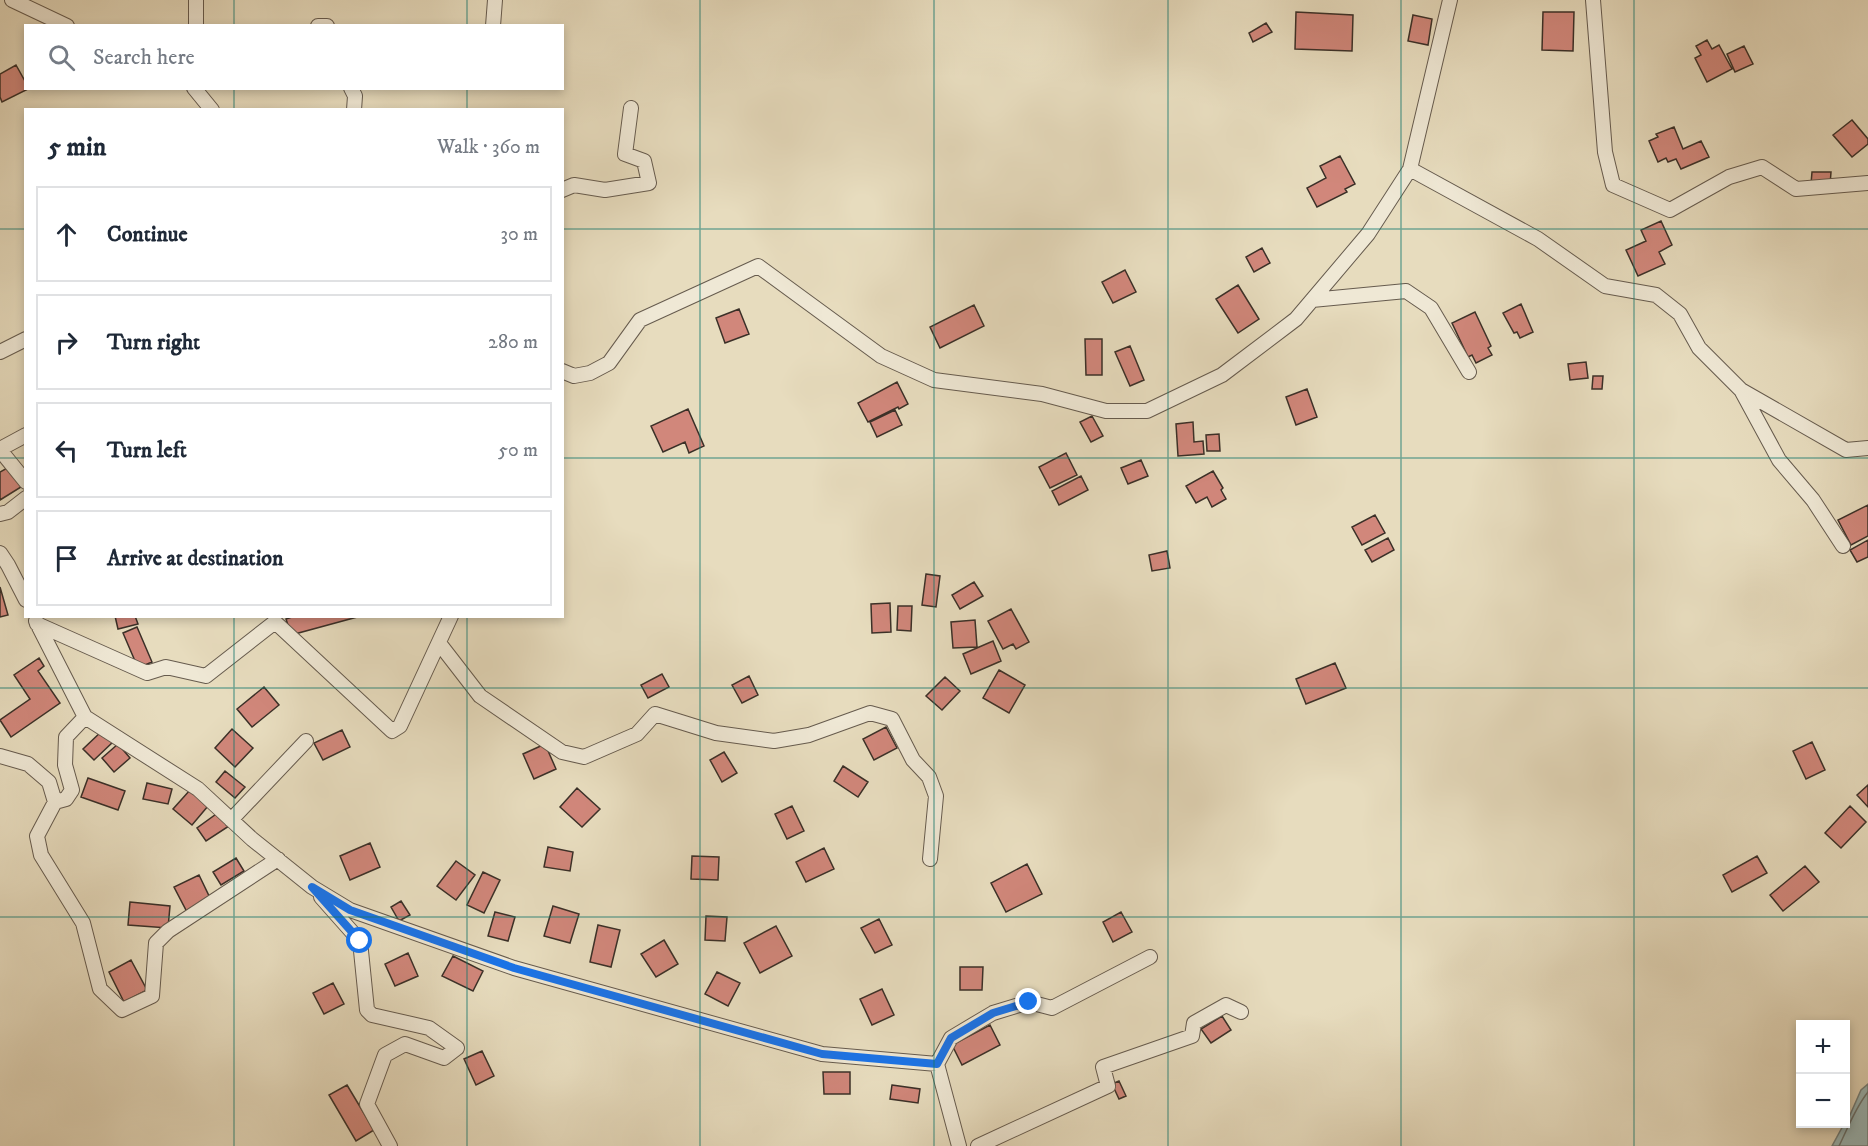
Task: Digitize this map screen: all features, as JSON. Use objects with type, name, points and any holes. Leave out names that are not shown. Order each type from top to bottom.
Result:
[{"type":"street","points":[[12,0],[63,24]]},
{"type":"street","points":[[196,0],[196,24]]},
{"type":"street","points":[[493,24],[495,0]]},
{"type":"street","points":[[564,371],[574,376],[590,373],[609,363],[640,320],[758,266],[881,356],[934,380],[1042,394],[1106,411],[1147,411],[1222,375],[1296,318],[1368,234],[1410,169],[1450,0]]},
{"type":"street","points":[[1593,0],[1605,152],[1613,185],[1670,210],[1729,177],[1762,167],[1796,189],[1868,183]]},
{"type":"street","points":[[352,90],[355,96],[354,108]]},
{"type":"street","points":[[199,91],[211,108]]},
{"type":"street","points":[[564,189],[574,185],[605,190],[649,183],[644,161],[625,154],[631,108]]},
{"type":"street","points":[[1410,169],[1538,239],[1605,286],[1656,295],[1680,314],[1699,348],[1741,390],[1846,450],[1868,448]]},
{"type":"street","points":[[1312,300],[1406,291],[1431,308],[1469,372]]},
{"type":"street","points":[[0,352],[24,340]]},
{"type":"street","points":[[1741,390],[1779,460],[1814,500],[1843,546]]},
{"type":"street","points":[[24,436],[0,450],[24,480]]},
{"type":"street","points":[[0,514],[8,512],[24,500]]},
{"type":"street","points":[[0,553],[24,596]]},
{"type":"street","points":[[36,620],[147,673],[166,667],[206,676],[275,622],[392,730],[400,726],[450,618]]},
{"type":"street","points":[[36,620],[84,717],[198,789],[231,820],[312,887],[350,910],[526,971],[822,1054],[937,1064]]},
{"type":"street","points":[[439,642],[480,696],[562,752],[584,757],[637,734],[655,714],[716,733],[774,741],[809,735],[870,713],[891,719],[913,759],[930,777],[936,796],[930,859]]},
{"type":"street","points":[[55,802],[66,799],[72,790],[65,765],[66,737],[84,717]]},
{"type":"street","points":[[231,820],[306,741]]},
{"type":"street","points":[[0,756],[28,764],[49,782],[55,802],[37,836],[41,855],[83,923],[100,989],[122,1010],[152,996],[156,943],[168,931],[278,859]]},
{"type":"street","points":[[312,887],[360,941],[367,1010],[372,1015],[429,1028],[457,1048],[444,1058],[405,1044],[385,1055],[367,1104],[390,1146]]},
{"type":"street","points":[[959,1146],[937,1064],[951,1038],[993,1013],[1029,1002],[1052,1008],[1150,957]]},
{"type":"street","points":[[978,1146],[1108,1086],[1103,1067],[1192,1036],[1194,1023],[1226,1005],[1240,1012]]},
{"type":"water","points":[[1868,1084],[1868,1146],[1832,1146],[1842,1128],[1850,1128],[1850,1115],[1861,1090]]},
{"type":"building","points":[[1296,12],[1353,15],[1352,51],[1295,49]]},
{"type":"building","points":[[1543,12],[1574,12],[1573,51],[1542,50]]},
{"type":"building","points":[[1413,15],[1432,19],[1428,45],[1408,41]]},
{"type":"building","points":[[1266,23],[1272,32],[1253,42],[1249,33]]},
{"type":"building","points":[[1707,40],[1712,49],[1719,45],[1732,69],[1707,82],[1695,58],[1701,55],[1696,46]]},
{"type":"building","points":[[1744,46],[1753,64],[1735,72],[1727,54]]},
{"type":"building","points":[[16,65],[24,79],[24,90],[26,90],[2,102],[0,74]]},
{"type":"building","points":[[1852,120],[1868,139],[1868,144],[1852,157],[1833,135]]},
{"type":"building","points":[[1674,127],[1683,149],[1701,141],[1709,157],[1681,169],[1676,159],[1668,162],[1666,158],[1658,162],[1649,141],[1658,137],[1656,134]]},
{"type":"building","points":[[1340,156],[1355,184],[1345,189],[1347,192],[1317,207],[1307,188],[1326,178],[1320,166]]},
{"type":"building","points":[[1812,172],[1831,172],[1830,185],[1811,184]]},
{"type":"building","points":[[1661,221],[1672,245],[1659,252],[1665,264],[1638,276],[1626,250],[1646,241],[1641,230]]},
{"type":"building","points":[[1262,248],[1270,263],[1254,272],[1246,257]]},
{"type":"building","points":[[1125,270],[1136,292],[1113,303],[1102,282]]},
{"type":"building","points":[[1238,285],[1259,319],[1238,333],[1216,299]]},
{"type":"building","points":[[1521,304],[1533,332],[1520,338],[1517,332],[1514,333],[1503,313]]},
{"type":"building","points":[[974,305],[984,326],[940,348],[930,327]]},
{"type":"building","points":[[739,309],[749,334],[725,343],[716,318]]},
{"type":"building","points":[[1475,312],[1491,346],[1488,348],[1492,355],[1476,363],[1472,355],[1468,357],[1452,323]]},
{"type":"building","points":[[1085,339],[1102,339],[1102,375],[1086,375]]},
{"type":"building","points":[[1130,346],[1144,380],[1130,386],[1115,352]]},
{"type":"building","points":[[1586,362],[1588,378],[1570,380],[1568,364]]},
{"type":"building","points":[[1593,376],[1603,376],[1602,389],[1592,389]]},
{"type":"building","points":[[897,382],[908,404],[868,422],[858,403]]},
{"type":"building","points":[[1307,389],[1317,417],[1296,425],[1286,397]]},
{"type":"building","points":[[688,409],[704,446],[689,453],[685,442],[663,452],[651,426]]},
{"type":"building","points":[[895,410],[902,425],[877,437],[870,422]]},
{"type":"building","points":[[1092,416],[1103,436],[1091,442],[1080,422]]},
{"type":"building","points":[[1193,422],[1194,442],[1203,441],[1204,454],[1178,456],[1176,424]]},
{"type":"building","points":[[1219,434],[1220,451],[1207,451],[1206,435]]},
{"type":"building","points":[[1066,453],[1077,475],[1050,488],[1039,467]]},
{"type":"building","points":[[1141,460],[1148,476],[1128,484],[1121,468]]},
{"type":"building","points":[[9,467],[21,487],[0,500],[0,472]]},
{"type":"building","points":[[1213,471],[1223,488],[1221,490],[1226,499],[1212,507],[1207,497],[1196,503],[1186,486]]},
{"type":"building","points":[[1081,476],[1088,490],[1059,505],[1052,491]]},
{"type":"building","points":[[1868,505],[1868,536],[1851,545],[1838,520]]},
{"type":"building","points":[[1375,515],[1385,533],[1362,545],[1352,527]]},
{"type":"building","points":[[1388,538],[1394,550],[1372,562],[1365,550]]},
{"type":"building","points":[[1868,540],[1868,557],[1857,562],[1850,550]]},
{"type":"building","points":[[1167,551],[1170,568],[1152,571],[1149,555]]},
{"type":"building","points":[[926,574],[940,576],[936,607],[922,605]]},
{"type":"building","points":[[974,582],[983,596],[960,609],[952,595]]},
{"type":"building","points":[[0,587],[8,615],[0,617]]},
{"type":"building","points":[[890,603],[891,632],[872,633],[871,604]]},
{"type":"building","points":[[898,606],[912,606],[911,631],[897,630]]},
{"type":"building","points":[[1011,609],[1029,642],[1016,649],[1013,644],[1003,649],[988,621]]},
{"type":"building","points":[[115,618],[136,618],[138,624],[118,629]]},
{"type":"building","points":[[289,618],[354,618],[291,635],[286,619]]},
{"type":"building","points":[[975,620],[977,647],[953,648],[951,622]]},
{"type":"building","points":[[137,627],[152,662],[138,668],[123,633]]},
{"type":"building","points":[[993,641],[1001,661],[971,674],[963,654]]},
{"type":"building","points":[[39,658],[44,666],[38,671],[60,703],[11,737],[0,720],[30,699],[14,675]]},
{"type":"building","points":[[1335,663],[1346,688],[1306,704],[1296,679]]},
{"type":"building","points":[[999,670],[1025,685],[1009,713],[983,698]]},
{"type":"building","points":[[662,674],[669,687],[648,698],[641,685]]},
{"type":"building","points":[[749,676],[758,695],[742,703],[732,685]]},
{"type":"building","points":[[945,677],[960,691],[942,710],[926,696]]},
{"type":"building","points":[[264,687],[279,705],[252,727],[237,709]]},
{"type":"building","points":[[886,727],[897,748],[874,760],[863,739]]},
{"type":"building","points":[[232,729],[253,748],[235,767],[215,748]]},
{"type":"building","points":[[103,730],[114,741],[94,760],[83,749]]},
{"type":"building","points":[[342,730],[350,747],[323,760],[314,743]]},
{"type":"building","points":[[1812,742],[1825,770],[1806,779],[1793,751]]},
{"type":"building","points":[[118,744],[130,758],[114,772],[102,758]]},
{"type":"building","points":[[545,744],[556,769],[534,779],[523,754]]},
{"type":"building","points":[[724,752],[737,773],[722,782],[710,760]]},
{"type":"building","points":[[843,766],[868,782],[858,797],[834,781]]},
{"type":"building","points":[[225,771],[245,787],[235,798],[216,782]]},
{"type":"building","points":[[88,778],[125,791],[118,810],[81,797]]},
{"type":"building","points":[[147,783],[172,789],[168,804],[143,799]]},
{"type":"building","points":[[1868,785],[1868,807],[1857,795]]},
{"type":"building","points":[[577,788],[600,809],[582,827],[560,807]]},
{"type":"building","points":[[190,790],[208,806],[192,825],[173,809]]},
{"type":"building","points":[[792,806],[804,831],[787,839],[775,814]]},
{"type":"building","points":[[1850,806],[1866,822],[1841,848],[1825,833]]},
{"type":"building","points":[[219,812],[229,826],[206,841],[197,828]]},
{"type":"building","points":[[370,843],[380,867],[350,880],[340,856]]},
{"type":"building","points":[[548,847],[573,852],[570,871],[544,867]]},
{"type":"building","points":[[824,848],[834,869],[806,882],[796,862]]},
{"type":"building","points":[[692,856],[719,857],[718,880],[691,879]]},
{"type":"building","points":[[1757,856],[1767,873],[1732,892],[1723,875]]},
{"type":"building","points":[[236,858],[244,871],[221,885],[213,872]]},
{"type":"building","points":[[456,861],[475,875],[456,900],[437,886]]},
{"type":"building","points":[[1027,864],[1042,894],[1006,912],[991,883]]},
{"type":"building","points":[[1805,866],[1819,882],[1783,911],[1770,895]]},
{"type":"building","points":[[483,872],[500,880],[484,913],[467,905]]},
{"type":"building","points":[[199,875],[211,900],[187,912],[174,887]]},
{"type":"building","points":[[401,901],[410,915],[399,921],[391,907]]},
{"type":"building","points":[[130,902],[170,906],[168,928],[128,925]]},
{"type":"building","points":[[553,906],[579,914],[570,943],[544,936]]},
{"type":"building","points":[[495,912],[515,917],[508,941],[488,936]]},
{"type":"building","points":[[1121,912],[1132,932],[1113,942],[1103,922]]},
{"type":"building","points":[[706,916],[727,917],[725,941],[705,940]]},
{"type":"building","points":[[879,919],[892,945],[875,953],[861,928]]},
{"type":"building","points":[[598,925],[620,930],[611,967],[590,962]]},
{"type":"building","points":[[776,926],[792,956],[760,973],[744,943]]},
{"type":"building","points":[[664,940],[678,964],[656,977],[641,954]]},
{"type":"building","points":[[408,953],[418,976],[395,986],[385,964]]},
{"type":"building","points":[[453,956],[483,971],[473,991],[442,976]]},
{"type":"building","points":[[131,960],[147,990],[124,1002],[109,972]]},
{"type":"building","points":[[960,967],[983,967],[982,990],[960,990]]},
{"type":"building","points":[[717,972],[740,983],[728,1006],[705,994]]},
{"type":"building","points":[[333,983],[344,1004],[324,1014],[313,993]]},
{"type":"building","points":[[882,989],[894,1015],[872,1025],[860,999]]},
{"type":"building","points":[[1222,1016],[1231,1030],[1211,1043],[1201,1029]]},
{"type":"building","points":[[990,1025],[1000,1045],[962,1065],[952,1045]]},
{"type":"building","points":[[482,1051],[494,1076],[476,1085],[464,1059]]},
{"type":"building","points":[[823,1072],[850,1072],[850,1094],[824,1094]]},
{"type":"building","points":[[1119,1081],[1126,1096],[1119,1099],[1112,1084]]},
{"type":"building","points":[[347,1085],[374,1130],[356,1141],[329,1095]]},
{"type":"building","points":[[892,1085],[920,1089],[918,1103],[890,1099]]},
{"type":"route","points":[[360,941],[312,887],[350,910],[514,968],[822,1054],[937,1064],[951,1038],[993,1013],[1029,1002]]}]
